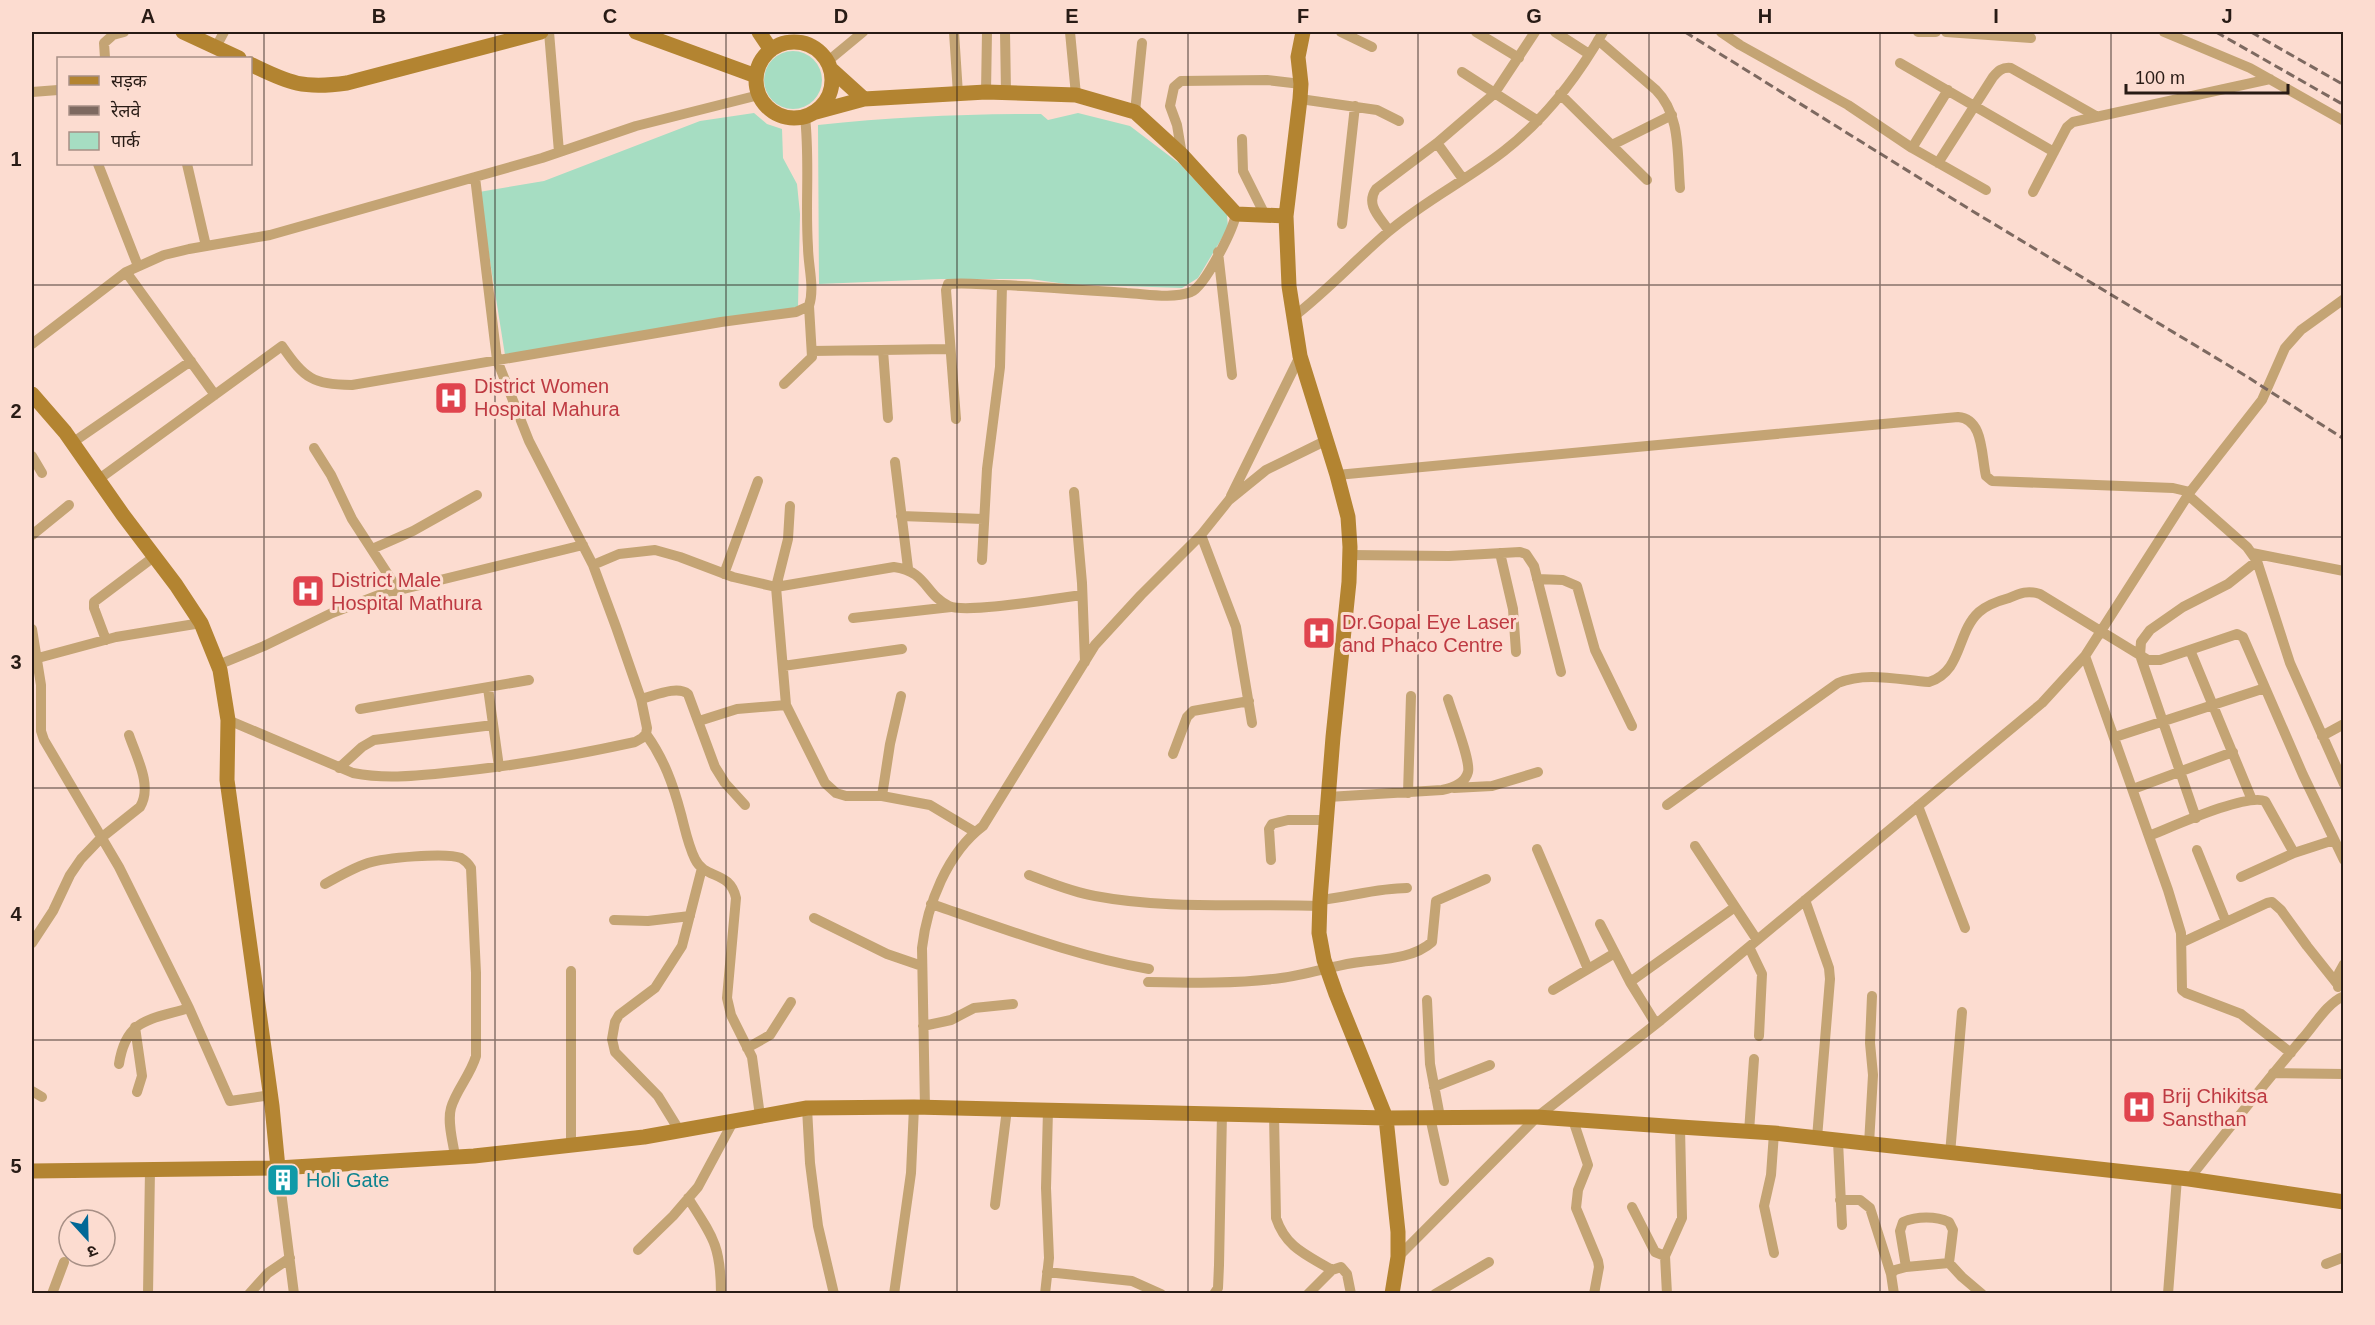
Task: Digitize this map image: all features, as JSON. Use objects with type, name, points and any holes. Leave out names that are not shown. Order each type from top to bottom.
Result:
[{"type":"street","points":[[105,57],[102,50],[104,43],[113,35],[124,32]]},
{"type":"street","points":[[188,32],[236,57]]},
{"type":"street","points":[[216,47],[224,32]]},
{"type":"street","points":[[252,65],[290,82],[304,86],[324,86],[347,83],[539,32],[559,152]]},
{"type":"street","points":[[636,32],[664,38],[756,76]]},
{"type":"street","points":[[759,32],[771,50]]},
{"type":"street","points":[[830,66],[863,32]]},
{"type":"street","points":[[954,32],[958,94]]},
{"type":"street","points":[[986,92],[987,32]]},
{"type":"street","points":[[1005,32],[1006,92]]},
{"type":"street","points":[[1070,32],[1076,95]]},
{"type":"street","points":[[1303,32],[1298,57],[1301,91],[1286,216],[1286,250],[1293,317],[1300,356],[1348,517],[1350,555],[1326,820],[1319,933],[1327,968],[1386,1118],[1397,1205],[1398,1257],[1392,1293]]},
{"type":"street","points":[[1341,32],[1372,47]]},
{"type":"street","points":[[1476,32],[1519,58]]},
{"type":"street","points":[[1389,231],[1372,206],[1372,195],[1382,183],[1437,143],[1494,93],[1535,32]]},
{"type":"street","points":[[1555,32],[1589,54]]},
{"type":"street","points":[[1721,32],[1740,45],[1848,105],[1912,148],[1986,190]]},
{"type":"street","points":[[1918,32],[1936,32]]},
{"type":"street","points":[[1946,32],[2031,38]]},
{"type":"street","points":[[2164,32],[2270,79],[2343,121]]},
{"type":"street","points":[[1293,317],[1320,297],[1389,231],[1503,151],[1538,121],[1560,94],[1600,36],[1664,99],[1672,115],[1680,188]]},
{"type":"street","points":[[864,99],[830,66],[820,51],[801,37],[771,50],[759,63],[756,76],[759,95],[769,110],[780,117],[793,119],[864,99],[986,92],[1076,95],[1135,112],[1182,155],[1236,214],[1286,216]]},
{"type":"street","points":[[1135,112],[1142,43]]},
{"type":"street","points":[[1900,63],[2054,152]]},
{"type":"street","points":[[784,384],[812,357],[809,306],[812,297],[807,245],[808,145],[811,115],[825,104],[831,94],[833,82],[830,66]]},
{"type":"street","points":[[1938,163],[1999,70],[2011,68],[2096,116]]},
{"type":"street","points":[[1462,72],[1538,121]]},
{"type":"street","points":[[2033,192],[2067,127],[2073,122],[2270,79]]},
{"type":"street","points":[[1182,155],[1177,125],[1170,106],[1174,87],[1181,81],[1267,80],[1355,106],[1377,110],[1399,121]]},
{"type":"street","points":[[32,92],[57,90]]},
{"type":"street","points":[[1912,148],[1948,90]]},
{"type":"street","points":[[1560,94],[1647,180]]},
{"type":"street","points":[[32,344],[126,272],[164,255],[270,235],[559,152],[636,126],[759,95]]},
{"type":"street","points":[[1342,224],[1355,106]]},
{"type":"street","points":[[1612,145],[1672,115]]},
{"type":"street","points":[[1242,139],[1243,171],[1265,215]]},
{"type":"street","points":[[1437,143],[1463,179]]},
{"type":"street","points":[[102,165],[138,266]]},
{"type":"street","points":[[187,165],[206,246]]},
{"type":"street","points":[[475,177],[497,360],[529,441],[593,565],[641,699],[646,734],[658,750],[672,780],[694,858],[702,868],[727,880],[734,890],[736,898],[727,998],[730,1015],[754,1066],[760,1116]]},
{"type":"street","points":[[956,419],[949,349],[946,290],[948,284],[1177,295],[1193,291],[1205,280],[1218,252],[1233,229],[1236,214]]},
{"type":"street","points":[[1218,252],[1232,375]]},
{"type":"street","points":[[126,272],[215,395]]},
{"type":"street","points":[[981,560],[983,519],[1000,367],[1002,285]]},
{"type":"street","points":[[1398,1257],[1537,1117],[1656,1024],[2042,703],[2085,656],[2189,493],[2262,400],[2285,348],[2301,330],[2343,298]]},
{"type":"street","points":[[99,479],[282,346],[307,375],[318,382],[352,385],[796,312],[809,306]]},
{"type":"street","points":[[812,351],[949,349]]},
{"type":"street","points":[[883,350],[888,418]]},
{"type":"street","points":[[894,1293],[919,1107],[923,1026],[922,966],[925,923],[931,904],[947,869],[975,832],[983,826],[1095,645],[1202,534],[1229,500],[1300,356]]},
{"type":"street","points":[[72,443],[191,361]]},
{"type":"street","points":[[33,400],[72,443],[155,556],[201,623],[218,665],[228,720],[227,780],[271,1095],[294,1293]]},
{"type":"street","points":[[1337,475],[1966,418],[1973,422],[1978,431],[1986,476],[1992,480],[2173,488],[2189,493],[2254,557],[2290,663],[2343,781]]},
{"type":"street","points":[[1229,500],[1266,470],[1325,441]]},
{"type":"street","points":[[314,448],[331,475],[352,519],[398,590]]},
{"type":"street","points":[[32,456],[42,473]]},
{"type":"street","points":[[895,462],[908,568]]},
{"type":"street","points":[[724,574],[758,482]]},
{"type":"street","points":[[1074,492],[1085,663]]},
{"type":"street","points":[[372,549],[412,531],[477,495]]},
{"type":"street","points":[[32,535],[69,505]]},
{"type":"street","points":[[790,506],[788,539],[776,587],[786,705],[830,789],[846,796],[882,796],[930,805],[975,832]]},
{"type":"street","points":[[901,516],[983,519]]},
{"type":"street","points":[[1202,534],[1236,627],[1252,723]]},
{"type":"street","points":[[218,665],[264,646],[332,613],[379,595],[583,545]]},
{"type":"street","points":[[593,565],[619,554],[655,550],[724,574],[776,587],[894,567],[908,568],[920,577],[942,603],[951,608]]},
{"type":"street","points":[[1500,553],[1513,609],[1516,652]]},
{"type":"street","points":[[1350,555],[1526,554],[1534,566],[1561,672]]},
{"type":"street","points":[[106,640],[94,608],[94,602],[155,556]]},
{"type":"street","points":[[2254,557],[2343,571]]},
{"type":"street","points":[[2196,818],[2140,655],[2141,642],[2150,630],[2183,607],[2228,584],[2254,557]]},
{"type":"street","points":[[1537,579],[1563,580],[1577,586],[1595,651],[1632,726]]},
{"type":"street","points":[[1667,805],[1838,683],[1850,678],[1867,677],[1929,682],[1938,679],[1946,674],[1952,665],[1969,624],[1979,612],[1989,605],[2032,591],[2058,604],[2148,660],[2160,660],[2237,634],[2243,637],[2302,775],[2338,842],[2343,860]]},
{"type":"street","points":[[853,618],[951,608],[987,607],[1082,595]]},
{"type":"street","points":[[35,661],[106,640],[201,623]]},
{"type":"street","points":[[32,629],[35,661],[40,676],[36,732],[119,867],[189,1008],[230,1101],[271,1095]]},
{"type":"street","points":[[783,666],[902,649]]},
{"type":"street","points":[[2190,650],[2252,800]]},
{"type":"street","points":[[2085,656],[2168,890],[2182,942],[2182,990],[2241,1014],[2290,1053]]},
{"type":"street","points":[[360,709],[529,680]]},
{"type":"street","points":[[488,688],[499,767]]},
{"type":"street","points":[[2115,737],[2265,688]]},
{"type":"street","points":[[641,699],[684,690],[690,698],[715,767],[725,783],[745,805]]},
{"type":"street","points":[[882,796],[890,744],[901,696]]},
{"type":"street","points":[[1408,793],[1410,696]]},
{"type":"street","points":[[1448,699],[1469,770],[1463,781],[1451,788]]},
{"type":"street","points":[[1173,754],[1187,717],[1193,711],[1249,701]]},
{"type":"street","points":[[699,721],[737,709],[786,705]]},
{"type":"street","points":[[228,720],[339,768],[374,777],[499,767],[550,760],[635,742],[646,734]]},
{"type":"street","points":[[2322,736],[2343,724]]},
{"type":"street","points":[[339,768],[362,747],[374,740],[493,725]]},
{"type":"street","points":[[32,943],[76,867],[101,838],[140,807],[143,802],[144,782],[129,735]]},
{"type":"street","points":[[2133,789],[2233,752]]},
{"type":"street","points":[[1328,797],[1408,793],[1451,788],[1484,788],[1538,772]]},
{"type":"street","points":[[2149,836],[2237,803],[2259,799],[2265,801],[2294,853]]},
{"type":"street","points":[[1918,806],[1965,928]]},
{"type":"street","points":[[1271,860],[1269,829],[1272,824],[1288,820],[1326,820]]},
{"type":"street","points":[[2241,877],[2294,853],[2338,842]]},
{"type":"street","points":[[1695,846],[1735,907],[1753,943],[1762,974],[1759,1036]]},
{"type":"street","points":[[1537,849],[1588,969]]},
{"type":"street","points":[[2197,850],[2226,922]]},
{"type":"street","points":[[325,884],[354,869],[384,860],[457,857],[468,862],[471,868],[477,973],[476,1056],[473,1068],[450,1108],[455,1156]]},
{"type":"street","points":[[679,1130],[658,1096],[615,1052],[612,1039],[618,1015],[648,994],[669,968],[685,937],[702,868]]},
{"type":"street","points":[[1029,875],[1072,891],[1124,901],[1182,906],[1320,903],[1390,888],[1407,888]]},
{"type":"street","points":[[1148,982],[1226,983],[1283,978],[1327,968],[1403,956],[1426,947],[1432,942],[1436,901],[1486,879]]},
{"type":"street","points":[[1805,900],[1829,968],[1830,979],[1817,1138]]},
{"type":"street","points":[[2182,942],[2272,902],[2282,910],[2338,985]]},
{"type":"street","points":[[931,904],[1054,946],[1115,963],[1149,969]]},
{"type":"street","points":[[1630,982],[1735,907]]},
{"type":"street","points":[[614,920],[648,921],[690,916]]},
{"type":"street","points":[[814,918],[887,954],[922,966]]},
{"type":"street","points":[[1600,924],[1630,982],[1656,1024]]},
{"type":"street","points":[[1553,990],[1615,953]]},
{"type":"street","points":[[2168,1293],[2183,1178],[2340,998],[2339,973],[2343,964]]},
{"type":"street","points":[[571,971],[572,1146]]},
{"type":"street","points":[[1869,1144],[1873,1075],[1870,1043],[1872,996]]},
{"type":"street","points":[[1427,1000],[1435,1117],[1444,1180]]},
{"type":"street","points":[[747,1048],[770,1035],[791,1002]]},
{"type":"street","points":[[923,1026],[951,1020],[974,1008],[1012,1004]]},
{"type":"street","points":[[119,1064],[124,1040],[135,1027],[189,1008]]},
{"type":"street","points":[[1950,1154],[1962,1012]]},
{"type":"street","points":[[135,1027],[142,1076],[137,1092]]},
{"type":"street","points":[[1749,1131],[1754,1059]]},
{"type":"street","points":[[1434,1087],[1490,1065]]},
{"type":"street","points":[[2273,1073],[2343,1074]]},
{"type":"street","points":[[32,1171],[278,1168],[455,1156],[572,1146],[807,1108],[919,1107],[1386,1118],[1537,1117],[1749,1131],[2183,1178],[2343,1202]]},
{"type":"street","points":[[807,1108],[810,1163],[818,1226],[834,1293]]},
{"type":"street","points":[[995,1205],[1007,1109]]},
{"type":"street","points":[[1045,1293],[1048,1110]]},
{"type":"street","points":[[1214,1293],[1218,1288],[1220,1265],[1222,1113]]},
{"type":"street","points":[[1274,1115],[1276,1218],[1289,1244],[1332,1270]]},
{"type":"street","points":[[638,1250],[698,1186],[734,1120]]},
{"type":"street","points":[[1573,1120],[1588,1165],[1578,1190],[1576,1208],[1598,1261],[1594,1293]]},
{"type":"street","points":[[1667,1293],[1665,1257],[1682,1218],[1680,1127]]},
{"type":"street","points":[[1774,1133],[1771,1174],[1764,1206],[1774,1253]]},
{"type":"street","points":[[1838,1141],[1842,1225]]},
{"type":"street","points":[[148,1293],[150,1170]]},
{"type":"street","points":[[688,1198],[712,1236],[717,1249],[721,1264],[721,1293]]},
{"type":"street","points":[[1840,1200],[1860,1200],[1870,1208],[1891,1274],[1894,1293]]},
{"type":"street","points":[[1632,1207],[1655,1252],[1665,1257]]},
{"type":"street","points":[[1906,1267],[1900,1231],[1903,1222],[1910,1219],[1939,1218],[1949,1222],[1953,1230],[1949,1263]]},
{"type":"street","points":[[2326,1264],[2343,1257]]},
{"type":"street","points":[[249,1293],[263,1277],[290,1258]]},
{"type":"street","points":[[1435,1293],[1489,1262]]},
{"type":"street","points":[[1891,1274],[1895,1270],[1906,1267],[1949,1263],[1982,1293]]},
{"type":"street","points":[[1308,1293],[1332,1270],[1341,1267],[1345,1269],[1351,1293]]},
{"type":"street","points":[[51,1293],[61,1268]]},
{"type":"street","points":[[1047,1272],[1132,1281],[1161,1293]]},
{"type":"green space","points":[[793,51],[804,53],[817,64],[822,80],[820,91],[809,104],[793,109],[782,107],[769,96],[764,80],[766,69],[777,56]]},
{"type":"green space","points":[[754,113],[767,124],[782,129],[783,158],[797,184],[800,214],[798,307],[505,355],[479,192],[544,181],[700,121]]},
{"type":"green space","points":[[1078,113],[1130,126],[1180,164],[1227,215],[1228,228],[1198,278],[1182,288],[1066,284],[1030,279],[940,279],[819,284],[818,125],[901,118],[985,115],[1041,114],[1048,120]]},
{"type":"railway","points":[[1685,32],[1974,212],[2246,376],[2344,439]]},
{"type":"railway","points":[[2216,32],[2344,105]]},
{"type":"railway","points":[[2251,32],[2344,85]]},
{"type":"place","name":"District Women Hospital Mahura","points":[[451,398]]},
{"type":"place","name":"District Male Hospital Mathura","points":[[308,591]]},
{"type":"place","name":"Dr.Gopal Eye Laser and Phaco Centre","points":[[1319,633]]},
{"type":"place","name":"Brij Chikitsa Sansthan","points":[[2139,1107]]},
{"type":"place","name":"Holi Gate","points":[[283,1180]]}]
